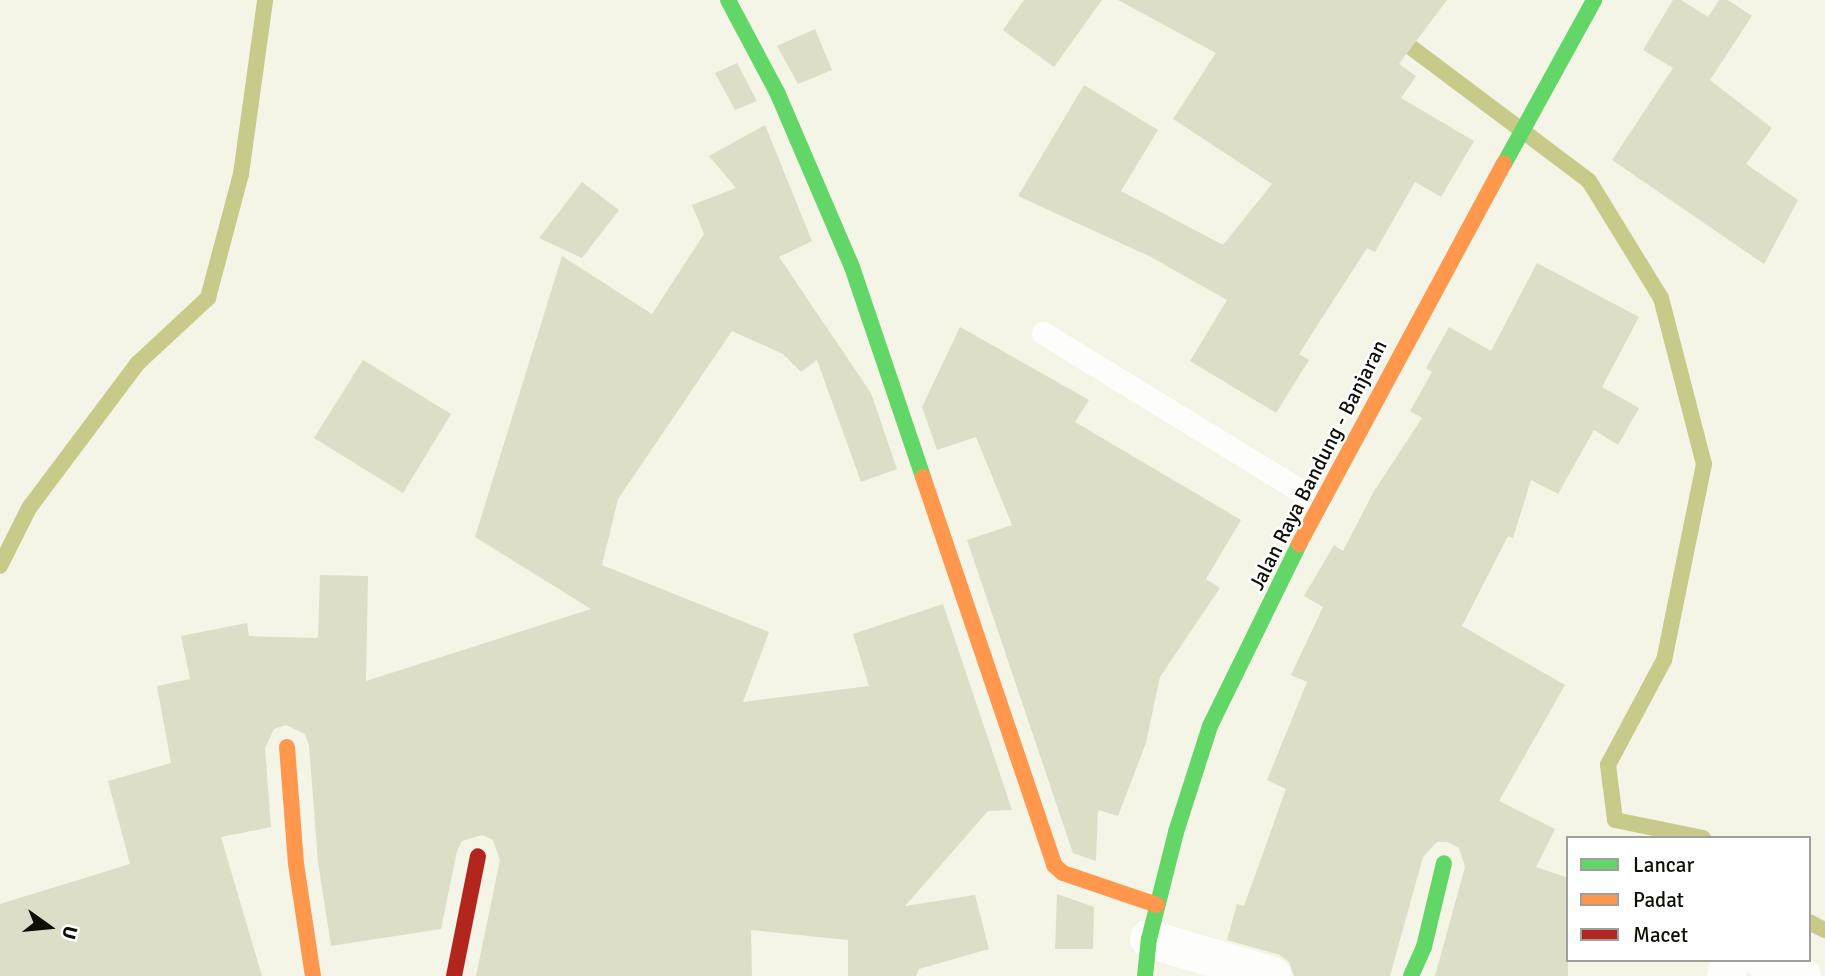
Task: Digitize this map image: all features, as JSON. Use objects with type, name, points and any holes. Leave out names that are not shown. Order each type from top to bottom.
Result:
[{"type":"street","points":[[729,0],[777,92],[852,267],[898,391],[1054,865],[1063,873],[1153,922],[1273,976]]},
{"type":"street","name":"Jalan Raya Bandung - Banjaran","points":[[1145,976],[1153,922],[1210,726],[1319,502],[1499,167],[1594,0]]},
{"type":"street","points":[[287,747],[296,864],[313,976]]},
{"type":"street","points":[[454,976],[478,856]]},
{"type":"street","points":[[1411,976],[1424,947],[1444,863]]},
{"type":"street","points":[[1768,962],[1802,976]]},
{"type":"lane","points":[[1043,333],[1319,502]]},
{"type":"building","points":[[1024,0],[1102,0],[1054,67],[1003,30]]},
{"type":"building","points":[[1118,0],[1447,0],[1399,64],[1416,76],[1401,98],[1474,141],[1441,197],[1415,182],[1375,252],[1367,248],[1299,354],[1309,360],[1276,413],[1190,361],[1227,300],[1151,257],[1018,196],[1084,85],[1158,130],[1121,191],[1223,245],[1272,184],[1173,119],[1216,53]]},
{"type":"building","points":[[1673,0],[1681,0],[1708,17],[1719,0],[1728,0],[1752,16],[1710,80],[1772,128],[1746,164],[1798,200],[1764,264],[1612,160],[1673,68],[1643,50]]},
{"type":"building","points":[[815,29],[832,70],[798,84],[777,46]]},
{"type":"building","points":[[737,63],[757,101],[735,110],[715,73]]},
{"type":"building","points":[[765,125],[812,241],[779,257],[871,393],[897,469],[861,482],[817,360],[801,372],[783,354],[732,331],[618,499],[602,565],[769,632],[743,702],[869,686],[853,634],[943,604],[1012,810],[988,811],[905,906],[975,895],[989,949],[919,969],[916,976],[848,976],[848,940],[751,930],[752,976],[476,976],[500,860],[493,840],[482,835],[462,841],[457,851],[441,929],[331,946],[318,862],[309,745],[305,734],[286,725],[274,729],[265,748],[271,827],[221,837],[262,976],[0,976],[0,904],[130,864],[108,781],[171,763],[157,686],[190,679],[181,636],[247,623],[249,636],[318,638],[320,575],[368,576],[366,681],[591,609],[475,537],[562,256],[652,314],[704,234],[692,205],[736,188],[709,156]]},
{"type":"building","points":[[582,182],[619,210],[582,258],[539,238]]},
{"type":"building","points":[[1537,263],[1639,317],[1602,387],[1639,408],[1618,445],[1594,430],[1558,494],[1531,480],[1513,538],[1508,536],[1462,626],[1565,685],[1499,801],[1555,829],[1536,867],[1566,877],[1568,976],[1435,976],[1465,867],[1459,848],[1448,842],[1437,842],[1423,857],[1390,976],[1294,976],[1289,962],[1280,955],[1227,940],[1237,904],[1244,906],[1286,789],[1267,780],[1307,682],[1291,675],[1323,607],[1304,596],[1334,545],[1343,551],[1374,491],[1422,418],[1410,411],[1432,372],[1426,368],[1449,327],[1491,351]]},
{"type":"building","points":[[960,327],[1089,400],[1075,422],[1241,520],[1206,579],[1220,588],[1160,677],[1146,743],[1118,816],[1098,810],[1096,861],[1073,853],[967,540],[1012,525],[976,437],[937,450],[922,407]]},
{"type":"building","points":[[363,360],[451,414],[403,493],[314,438]]},
{"type":"building","points":[[1057,894],[1094,907],[1093,949],[1055,949]]},
{"type":"waterway","points":[[0,566],[29,508],[138,363],[208,298],[241,174],[265,0]]},
{"type":"waterway","points":[[1396,36],[1589,181],[1661,298],[1704,464],[1664,660],[1608,765],[1615,820],[1693,836]]},
{"type":"waterway","points":[[1811,923],[1825,930]]},
{"type":"traffic: fast","points":[[728,0],[777,92],[852,267],[923,477]]},
{"type":"traffic: fast","points":[[1504,164],[1594,0]]},
{"type":"traffic: fast","points":[[1145,976],[1149,939],[1176,832],[1210,726],[1299,544]]},
{"type":"traffic: fast","points":[[1411,976],[1424,947],[1444,863]]},
{"type":"traffic: slow","points":[[1299,544],[1504,164]]},
{"type":"traffic: slow","points":[[923,477],[1054,865],[1063,873],[1157,905]]},
{"type":"traffic: slow","points":[[287,747],[296,864],[313,976]]},
{"type":"traffic: jam","points":[[454,976],[478,856]]}]
